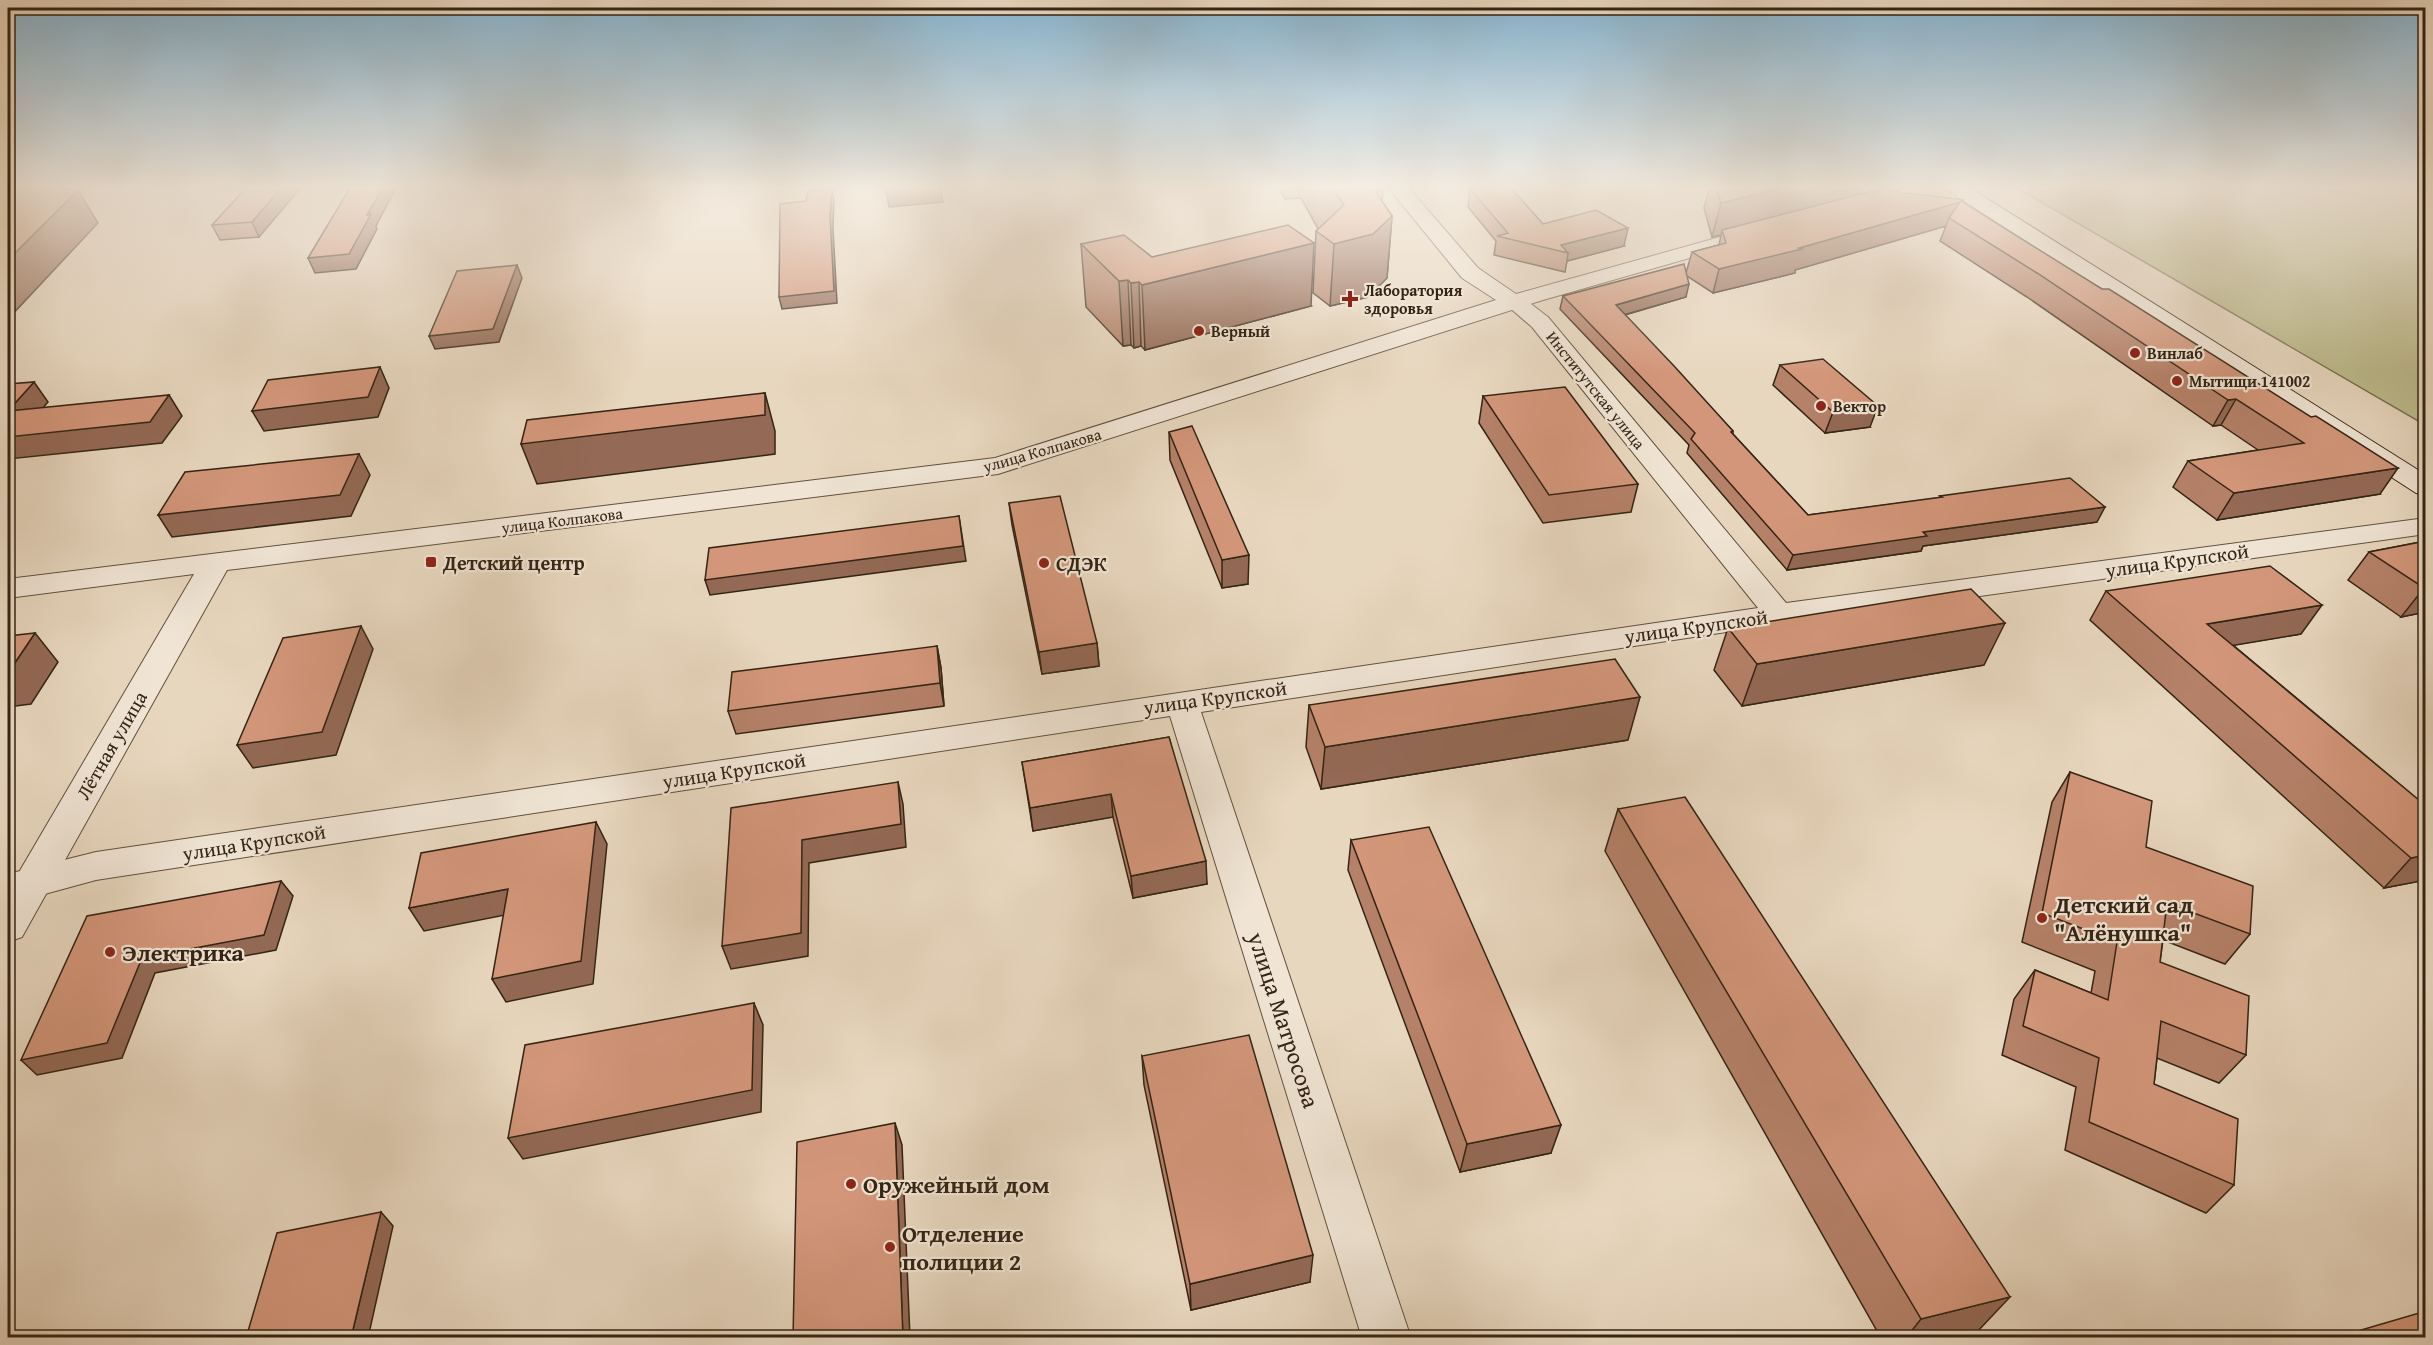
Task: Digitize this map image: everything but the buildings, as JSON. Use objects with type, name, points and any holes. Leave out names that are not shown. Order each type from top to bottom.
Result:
[{"type":"street","name":"Институтская улица","points":[[1450,249],[1470,273],[1540,321],[1779,614]]},
{"type":"street","name":"улица Колпакова","points":[[8,588],[998,466],[1514,302],[1703,249]]},
{"type":"street","points":[[2052,249],[2426,487]]},
{"type":"street","name":"улица Крупской","points":[[20,886],[96,866],[1182,702],[1779,614],[2426,526]]},
{"type":"street","name":"Лётная улица","points":[[8,927],[20,886],[216,563]]},
{"type":"street","name":"улица Матросова","points":[[1182,702],[1387,1338]]},
{"type":"shaded area","points":[[2122,249],[2425,249],[2425,425]]},
{"type":"place","name":"Лаборатория здоровья","points":[[1350,299]]},
{"type":"place","name":"Верный","points":[[1199,331]]},
{"type":"place","name":"Винлаб","points":[[2135,353]]},
{"type":"place","name":"Мытищи 141002","points":[[2177,381]]},
{"type":"place","name":"Вектор","points":[[1821,406]]},
{"type":"place","name":"Детский центр","points":[[431,562]]},
{"type":"place","name":"СДЭК","points":[[1044,563]]},
{"type":"place","name":"Детский сад \"Алёнушка\"","points":[[2042,918]]},
{"type":"place","name":"Электрика","points":[[110,952]]},
{"type":"place","name":"Оружейный дом","points":[[851,1184]]},
{"type":"place","name":"Отделение полиции 2","points":[[890,1247]]}]
